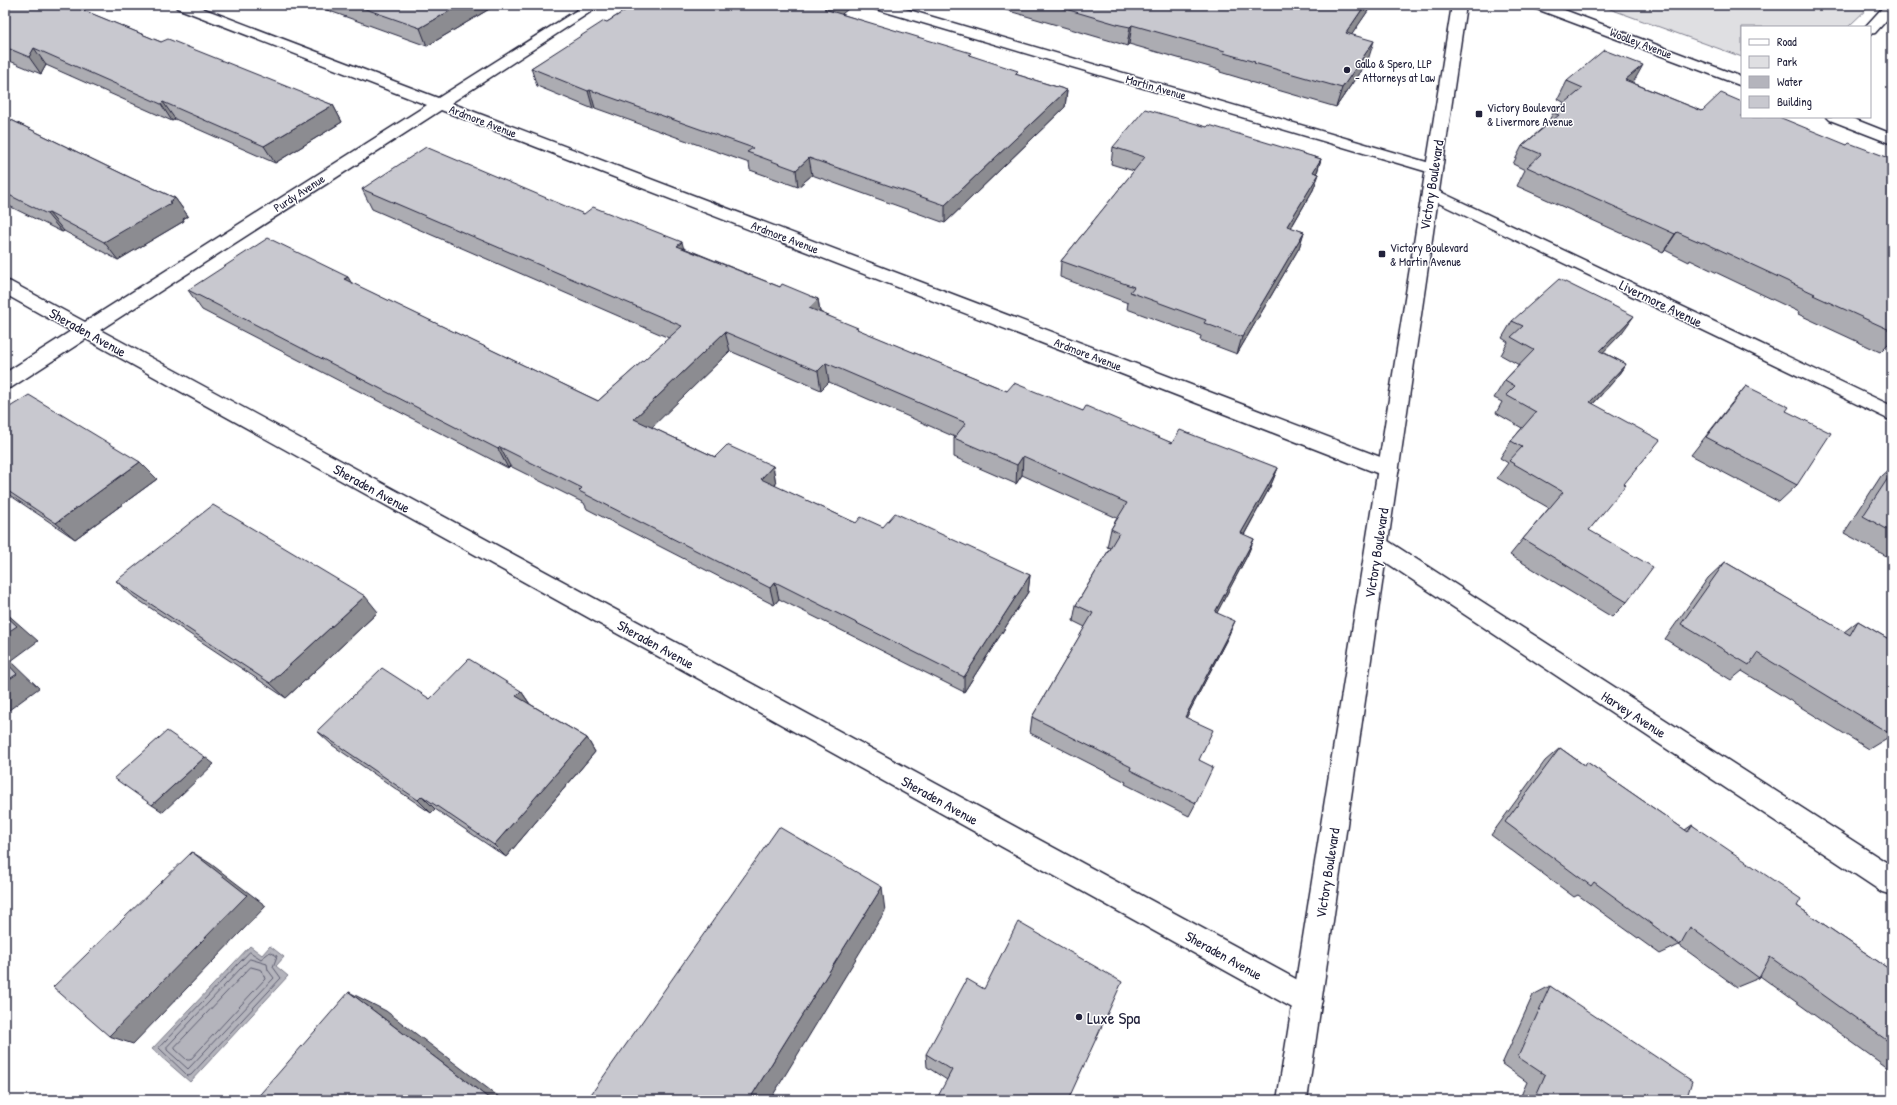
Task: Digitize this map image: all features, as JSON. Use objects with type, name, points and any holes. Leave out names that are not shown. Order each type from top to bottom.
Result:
[{"type":"street","name":"Ardmore Avenue","points":[[182,5],[1389,469]]},
{"type":"street","name":"Purdy Avenue","points":[[5,382],[594,5]]},
{"type":"street","name":"Martin Avenue","points":[[878,5],[1434,169]]},
{"type":"street","name":"Victory Boulevard","points":[[1292,1100],[1459,5]]},
{"type":"street","name":"Woolley Avenue","points":[[1539,5],[1741,82]]},
{"type":"street","points":[[1871,29],[1892,6]]},
{"type":"street","points":[[1837,118],[1892,139]]},
{"type":"street","name":"Livermore Avenue","points":[[1430,192],[1892,414]]},
{"type":"street","name":"Sheraden Avenue","points":[[5,286],[1308,1001]]},
{"type":"street","name":"Harvey Avenue","points":[[1377,545],[1892,882]]},
{"type":"green space","points":[[1599,5],[1871,5],[1849,26],[1741,26],[1741,57]]},
{"type":"water","points":[[250,946],[262,955],[270,946],[284,957],[276,966],[288,976],[190,1082],[152,1049]]},
{"type":"building","points":[[5,5],[71,5],[161,42],[168,39],[333,105],[264,146],[163,102],[161,104],[34,48],[29,57],[5,47]]},
{"type":"building","points":[[354,5],[460,5],[420,28]]},
{"type":"building","points":[[634,5],[830,5],[824,9],[971,53],[969,55],[1018,71],[1015,74],[1067,90],[945,205],[809,158],[796,170],[747,152],[753,148],[590,90],[588,91],[531,68],[604,21],[607,22]]},
{"type":"building","points":[[1052,5],[1365,5],[1346,33],[1374,41],[1342,88],[1254,63],[1255,62],[1224,53],[1225,51],[1132,25],[1130,27],[1120,25]]},
{"type":"building","points":[[1604,50],[1643,65],[1625,80],[1702,111],[1721,93],[1741,102],[1741,118],[1781,118],[1847,145],[1849,143],[1892,159],[1892,331],[1703,242],[1702,243],[1677,232],[1675,234],[1527,167],[1541,154],[1522,146],[1559,115],[1553,113],[1583,88],[1567,81]]},
{"type":"building","points":[[1145,109],[1207,127],[1209,125],[1321,159],[1313,172],[1319,174],[1287,226],[1304,232],[1242,337],[1204,323],[1206,320],[1130,292],[1134,287],[1061,261],[1145,157],[1113,147]]},
{"type":"building","points":[[5,117],[175,198],[169,202],[171,203],[104,242],[49,213],[47,214],[5,193]]},
{"type":"building","points":[[426,147],[584,214],[593,207],[682,242],[677,246],[780,287],[782,284],[818,299],[809,308],[1007,391],[1014,383],[1083,411],[1086,406],[1172,443],[1180,430],[1278,468],[1241,533],[1254,539],[1215,612],[1235,621],[1185,717],[1213,730],[1199,760],[1213,767],[1196,803],[1130,770],[1131,767],[1032,717],[1093,613],[1076,605],[1119,533],[1111,529],[1127,503],[1023,456],[1017,465],[954,438],[966,423],[826,363],[818,371],[725,332],[634,419],[715,457],[727,445],[773,466],[761,479],[856,523],[861,517],[883,527],[895,513],[1030,575],[964,677],[775,582],[770,588],[579,491],[582,488],[500,447],[498,449],[188,290],[268,238],[348,277],[344,279],[598,401],[682,326],[362,189]]},
{"type":"building","points":[[1559,279],[1634,316],[1600,351],[1626,364],[1590,402],[1660,440],[1589,530],[1653,567],[1627,602],[1523,539],[1563,492],[1509,461],[1522,447],[1511,441],[1536,412],[1506,395],[1515,386],[1505,380],[1534,350],[1511,337],[1523,326],[1512,321]]},
{"type":"building","points":[[1746,386],[1789,407],[1786,411],[1831,433],[1797,485],[1706,437]]},
{"type":"building","points":[[29,395],[140,462],[56,523],[5,489],[5,410]]},
{"type":"building","points":[[1892,472],[1892,532],[1863,516]]},
{"type":"building","points":[[213,505],[365,596],[270,683],[116,581]]},
{"type":"building","points":[[1725,562],[1850,635],[1858,621],[1892,641],[1892,735],[1757,653],[1749,665],[1681,624]]},
{"type":"building","points":[[5,615],[17,626],[5,634]]},
{"type":"building","points":[[469,659],[521,691],[516,696],[587,738],[494,845],[422,796],[418,800],[317,731],[382,668],[430,699]]},
{"type":"building","points":[[5,661],[17,674],[5,682]]},
{"type":"building","points":[[167,731],[205,757],[152,805],[114,778]]},
{"type":"building","points":[[1560,748],[1585,766],[1587,762],[1688,832],[1692,825],[1801,899],[1797,906],[1892,971],[1892,1044],[1770,957],[1759,978],[1690,927],[1680,945],[1594,882],[1591,886],[1505,822]]},
{"type":"building","points":[[779,827],[882,887],[749,1100],[587,1100]]},
{"type":"building","points":[[192,852],[247,895],[109,1036],[53,987]]},
{"type":"building","points":[[1018,922],[1122,982],[1068,1100],[936,1100],[952,1070],[926,1054],[967,979],[984,989]]},
{"type":"building","points":[[1550,986],[1692,1081],[1686,1100],[1534,1100],[1545,1075],[1518,1057]]},
{"type":"building","points":[[349,992],[491,1100],[255,1100]]},
{"type":"place","name":"Gallo & Spero, LLP - Attorneys at Law","points":[[1347,70]]},
{"type":"place","name":"Victory Boulevard & Livermore Avenue","points":[[1479,114]]},
{"type":"place","name":"Victory Boulevard & Martin Avenue","points":[[1382,254]]},
{"type":"place","name":"Luxe Spa","points":[[1079,1017]]}]
